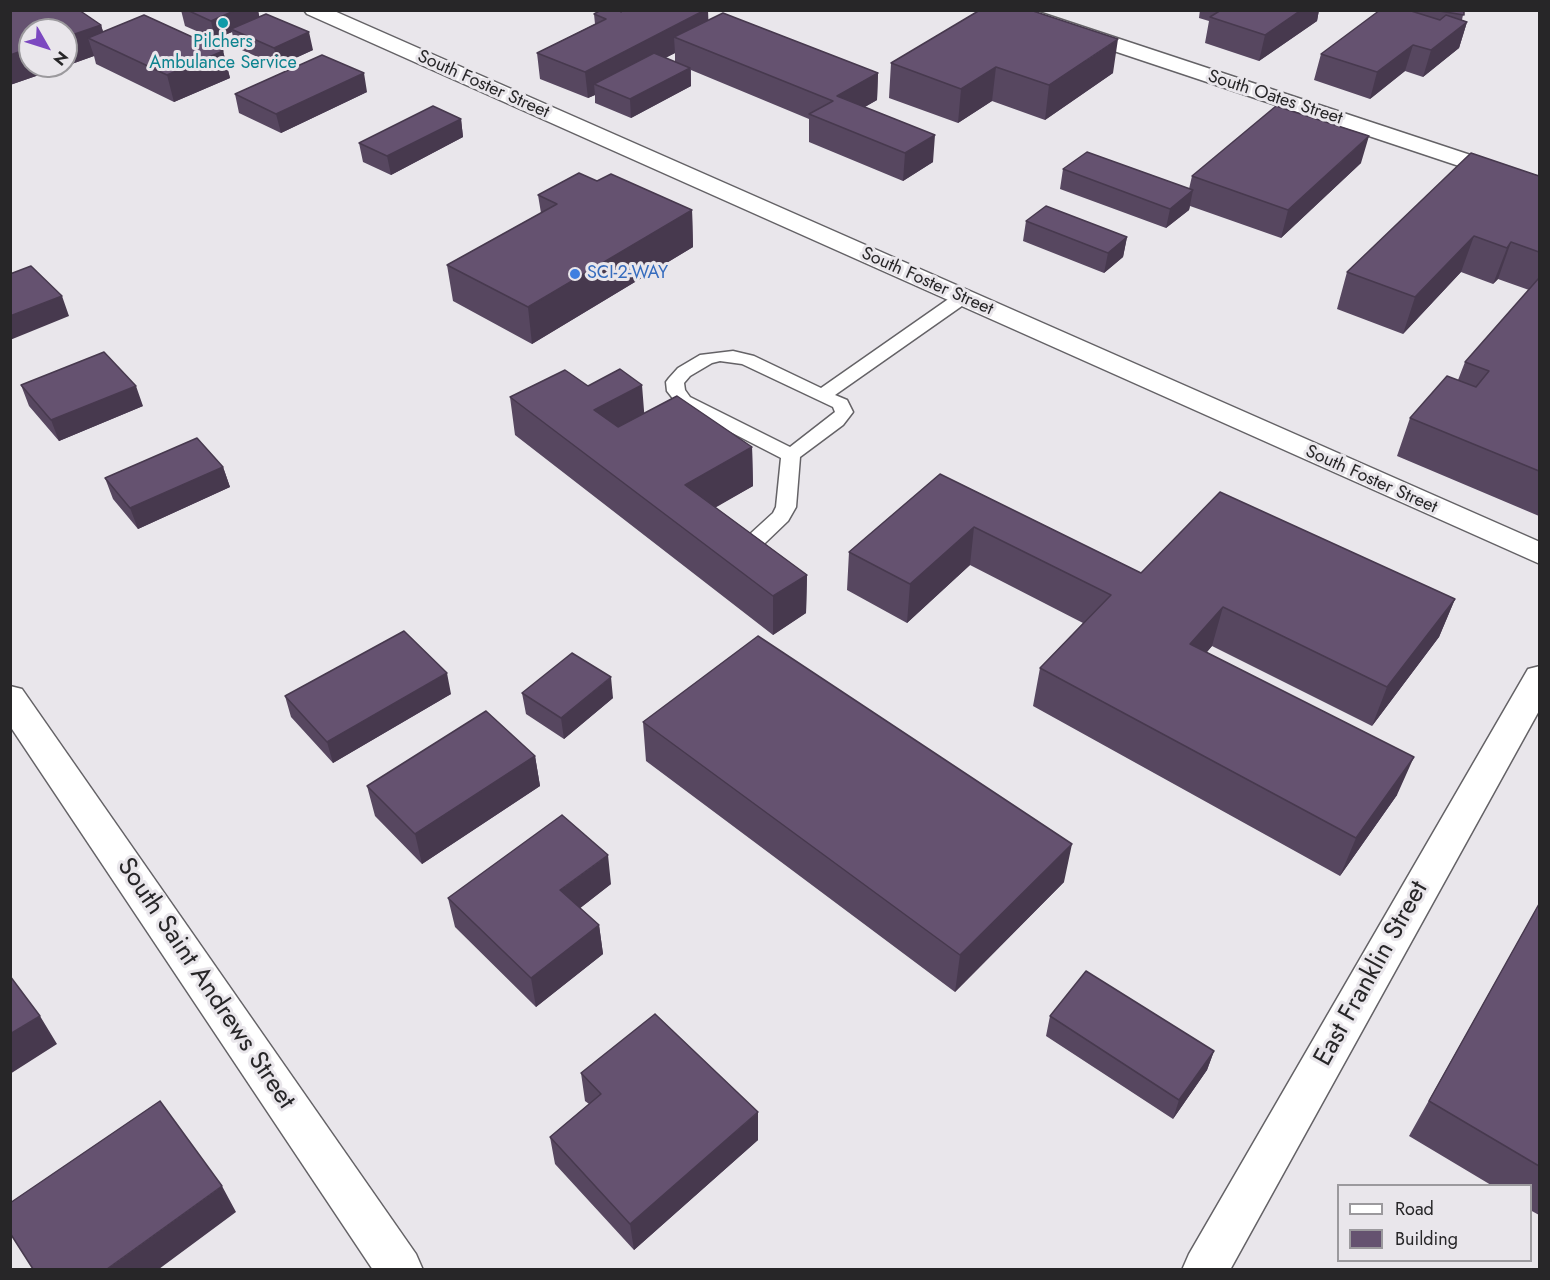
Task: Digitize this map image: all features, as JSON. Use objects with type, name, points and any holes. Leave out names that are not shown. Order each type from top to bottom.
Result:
[{"type":"street","name":"South Foster Street","points":[[314,10],[1539,554]]},
{"type":"street","name":"South Oates Street","points":[[1010,10],[1539,186]]},
{"type":"street","name":"East Franklin Street","points":[[1205,1269],[1539,678]]},
{"type":"street","name":"South Saint Andrews Street","points":[[10,698],[400,1269]]},
{"type":"lane","points":[[823,395],[963,297]]},
{"type":"lane","points":[[757,540],[781,517],[786,507],[791,455],[837,422],[844,412],[841,404],[748,360],[733,356],[706,360],[684,372],[675,382],[676,391],[684,401],[791,455]]},
{"type":"building","points":[[10,10],[79,10],[101,25],[78,33],[78,18],[18,18],[18,52],[10,55]]},
{"type":"building","points":[[187,10],[236,10],[211,21]]},
{"type":"building","points":[[601,10],[621,12],[623,10],[705,10],[585,72],[537,53],[606,19],[594,14]]},
{"type":"building","points":[[980,10],[1030,10],[1118,39],[1049,85],[996,67],[961,89],[891,63]]},
{"type":"building","points":[[1221,10],[1301,10],[1265,35],[1210,17]]},
{"type":"building","points":[[1380,10],[1408,10],[1440,20],[1446,15],[1467,22],[1431,50],[1413,45],[1377,72],[1321,54]]},
{"type":"building","points":[[1433,10],[1464,10],[1464,15]]},
{"type":"building","points":[[723,13],[878,73],[837,96],[935,135],[905,153],[809,114],[833,101],[674,37]]},
{"type":"building","points":[[266,14],[309,32],[274,48],[231,29]]},
{"type":"building","points":[[144,15],[223,51],[167,75],[88,38]]},
{"type":"building","points":[[654,53],[690,68],[630,99],[594,84]]},
{"type":"building","points":[[322,55],[364,73],[276,114],[235,94]]},
{"type":"building","points":[[433,106],[461,119],[387,156],[359,143]]},
{"type":"building","points":[[1276,106],[1369,136],[1288,210],[1192,176]]},
{"type":"building","points":[[1087,152],[1193,190],[1170,209],[1063,169]]},
{"type":"building","points":[[1471,153],[1539,176],[1539,252],[1511,242],[1507,248],[1474,236],[1415,297],[1347,272]]},
{"type":"building","points":[[579,173],[597,181],[611,174],[692,210],[528,307],[447,265],[557,204],[538,195]]},
{"type":"building","points":[[1046,206],[1127,237],[1108,253],[1026,221]]},
{"type":"building","points":[[31,266],[62,296],[10,316],[10,274]]},
{"type":"building","points":[[1539,278],[1539,471],[1410,418],[1447,376],[1476,387],[1489,371],[1465,362]]},
{"type":"building","points":[[104,352],[136,386],[51,420],[21,385]]},
{"type":"building","points":[[620,369],[642,385],[594,410],[618,427],[677,396],[752,447],[685,485],[807,575],[773,596],[510,397],[565,370],[588,386]]},
{"type":"building","points":[[197,438],[223,467],[130,508],[105,478]]},
{"type":"building","points":[[940,474],[1141,573],[1220,492],[1455,599],[1387,687],[1223,607],[1190,644],[1414,757],[1356,838],[1040,668],[1111,595],[974,527],[910,584],[849,552]]},
{"type":"building","points":[[404,631],[447,673],[327,742],[285,696]]},
{"type":"building","points":[[758,636],[1072,844],[960,955],[643,722]]},
{"type":"building","points":[[572,653],[611,677],[561,718],[522,693]]},
{"type":"building","points":[[486,711],[535,756],[415,834],[367,786]]},
{"type":"building","points":[[562,815],[608,855],[560,890],[599,925],[531,978],[448,898]]},
{"type":"building","points":[[1539,904],[1539,1166],[1429,1101]]},
{"type":"building","points":[[1086,971],[1214,1051],[1179,1100],[1050,1016]]},
{"type":"building","points":[[10,976],[40,1016],[10,1034]]},
{"type":"building","points":[[655,1014],[758,1112],[630,1224],[550,1137],[601,1094],[581,1073]]},
{"type":"building","points":[[160,1101],[222,1186],[107,1269],[33,1269],[10,1233],[10,1203]]},
{"type":"place","name":"Pilchers Ambulance Service","points":[[223,23]]},
{"type":"place","name":"SCI-2-WAY","points":[[575,274]]}]
